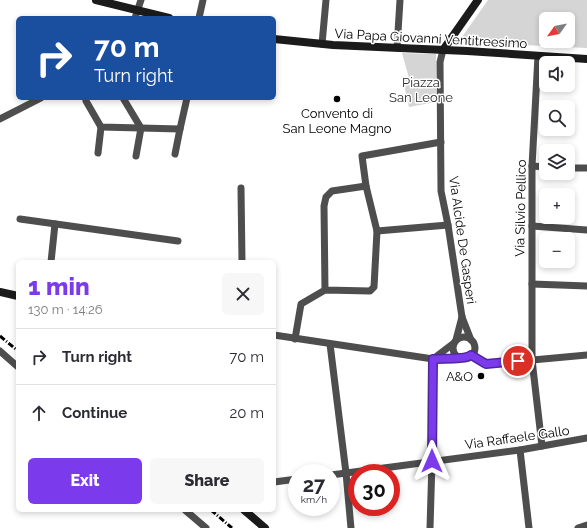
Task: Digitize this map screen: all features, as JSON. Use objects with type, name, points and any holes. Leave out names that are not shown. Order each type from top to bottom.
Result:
[{"type":"street","points":[[96,0],[137,14],[153,16]]},
{"type":"street","points":[[137,14],[141,0]]},
{"type":"street","points":[[199,16],[203,0]]},
{"type":"street","points":[[322,44],[326,0]]},
{"type":"street","points":[[397,48],[400,0]]},
{"type":"street","points":[[295,339],[301,304],[325,290],[370,291],[374,287],[377,231],[366,186],[362,156],[441,142],[440,62],[443,50],[478,0]]},
{"type":"street","name":"Via Papa Giovanni Ventitreesimo","points":[[276,39],[322,44],[587,58]]},
{"type":"street","name":"Via Silvio Pellico","points":[[538,56],[532,166],[532,360],[542,446]]},
{"type":"street","points":[[0,119],[37,100]]},
{"type":"street","points":[[87,100],[101,128],[98,153]]},
{"type":"street","points":[[124,100],[140,128],[136,156]]},
{"type":"street","points":[[175,154],[187,100]]},
{"type":"street","points":[[101,128],[180,129]]},
{"type":"street","name":"Via Alcide De Gasperi","points":[[441,142],[441,191],[448,225],[462,317]]},
{"type":"street","points":[[532,166],[539,166]]},
{"type":"street","points":[[575,168],[587,168]]},
{"type":"street","points":[[325,290],[324,206],[326,197],[332,192],[366,186]]},
{"type":"street","points":[[241,188],[242,260]]},
{"type":"street","points":[[20,219],[178,240]]},
{"type":"street","points":[[51,260],[55,224]]},
{"type":"street","points":[[377,231],[448,225]]},
{"type":"street","points":[[532,226],[587,230]]},
{"type":"street","points":[[532,284],[587,286]]},
{"type":"street","points":[[0,292],[16,296]]},
{"type":"street","points":[[276,335],[433,359],[458,357],[465,358],[473,353],[474,346],[462,317]]},
{"type":"street","points":[[458,357],[454,353],[455,341],[462,317]]},
{"type":"street","points":[[433,359],[458,338],[465,337],[471,340]]},
{"type":"street","points":[[330,344],[346,473],[351,528]]},
{"type":"street","points":[[0,351],[16,365]]},
{"type":"street","points":[[471,355],[486,364],[587,355]]},
{"type":"street","points":[[430,528],[433,359]]},
{"type":"street","name":"Via Raffaele Gallo","points":[[340,474],[586,440]]},
{"type":"street","points":[[520,450],[529,528]]},
{"type":"street","points":[[276,482],[288,480]]},
{"type":"street","points":[[187,512],[206,528]]},
{"type":"street","points":[[246,512],[265,528]]},
{"type":"street","points":[[578,528],[587,525]]},
{"type":"green space","points":[[488,0],[587,0],[587,48],[575,47],[575,12],[539,12],[539,46],[464,42],[462,37]]},
{"type":"green space","name":"Piazza San Leone","points":[[402,53],[436,54],[436,102],[409,107],[403,80],[409,78]]},
{"type":"railway","points":[[0,336],[16,349]]},
{"type":"railway","points":[[213,512],[232,528]]},
{"type":"place","name":"Convento di San Leone Magno","points":[[337,99]]},
{"type":"place","name":"A&O","points":[[481,376]]},
{"type":"route","points":[[432,461],[433,359],[458,357],[465,358],[471,355],[486,364],[518,361]]}]
